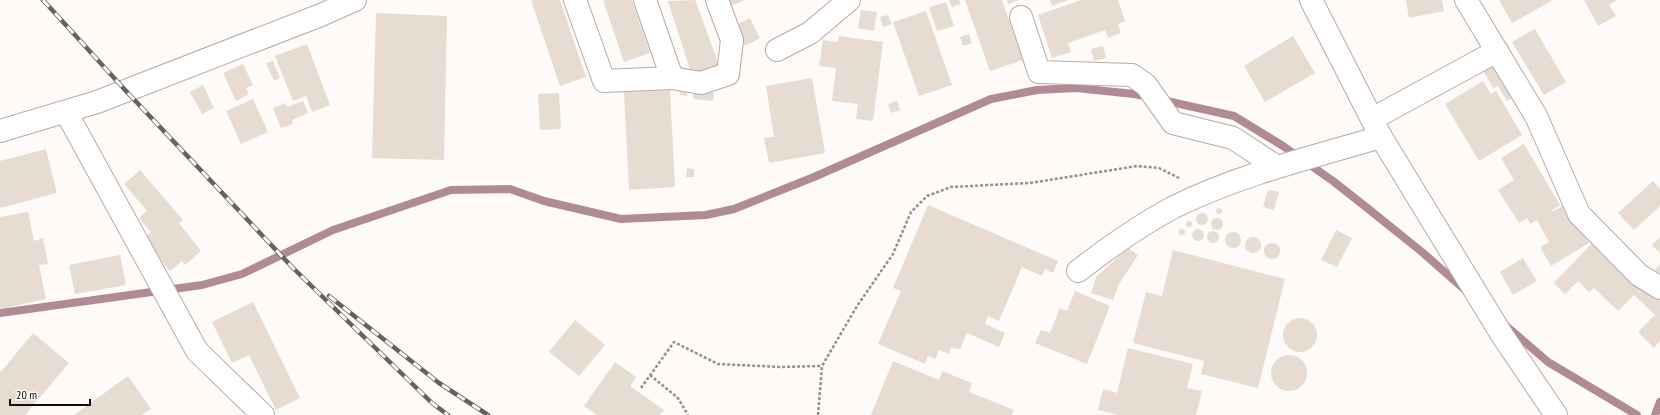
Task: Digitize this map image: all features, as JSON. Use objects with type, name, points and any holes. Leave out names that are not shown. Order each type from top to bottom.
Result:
[{"type":"street","points":[[0,131],[97,102],[321,15],[355,0]]},
{"type":"street","points":[[575,0],[604,81],[672,78],[701,83],[728,74],[732,40],[717,0]]},
{"type":"street","points":[[644,0],[672,78]]},
{"type":"street","points":[[777,50],[810,33],[849,0]]},
{"type":"street","points":[[1311,0],[1376,128],[1502,335],[1556,415]]},
{"type":"street","points":[[1466,0],[1536,116],[1579,214],[1638,275],[1660,288]]},
{"type":"street","points":[[1021,17],[1039,72],[1132,75],[1146,85],[1173,123],[1233,138],[1277,168]]},
{"type":"street","points":[[1078,271],[1123,237],[1174,207],[1208,192],[1326,153],[1376,128],[1497,51]]},
{"type":"street","points":[[66,112],[198,351],[263,415]]},
{"type":"path","points":[[818,415],[822,366],[857,306],[893,254],[911,212],[927,196],[951,187],[1030,183],[1137,166],[1158,168],[1208,192]]},
{"type":"path","points":[[641,388],[674,342],[718,364],[782,367],[822,366]]},
{"type":"path","points":[[650,375],[678,398],[688,415]]},
{"type":"building","points":[[531,0],[560,0],[586,77],[560,86]]},
{"type":"building","points":[[603,0],[632,0],[650,53],[624,62]]},
{"type":"building","points":[[695,0],[719,65],[692,76],[668,1]]},
{"type":"building","points":[[728,0],[745,0],[731,6]]},
{"type":"building","points":[[949,0],[959,0],[961,4],[952,7]]},
{"type":"building","points":[[965,0],[1002,0],[1023,60],[990,71]]},
{"type":"building","points":[[1007,0],[1019,0],[1008,4]]},
{"type":"building","points":[[1050,0],[1068,0],[1052,6]]},
{"type":"building","points":[[1081,0],[1118,0],[1125,21],[1118,24],[1121,33],[1108,38],[1105,30],[1068,43],[1071,52],[1052,58],[1038,15]]},
{"type":"building","points":[[1406,0],[1442,0],[1444,11],[1409,18]]},
{"type":"building","points":[[1499,0],[1553,0],[1512,23]]},
{"type":"building","points":[[1584,0],[1617,0],[1609,5],[1616,16],[1598,26]]},
{"type":"building","points":[[946,2],[954,26],[937,31],[929,7]]},
{"type":"building","points":[[861,10],[877,12],[874,31],[858,28]]},
{"type":"building","points":[[926,11],[952,85],[919,96],[893,22]]},
{"type":"building","points":[[376,13],[447,16],[444,160],[372,158]]},
{"type":"building","points":[[888,15],[892,24],[883,27],[880,17]]},
{"type":"building","points":[[750,18],[760,38],[745,46],[734,26]]},
{"type":"building","points":[[1535,29],[1566,82],[1544,95],[1512,42]]},
{"type":"building","points":[[969,34],[972,43],[963,46],[960,37]]},
{"type":"building","points":[[839,36],[883,42],[873,121],[856,119],[858,104],[832,101],[836,68],[819,66],[823,40],[838,42]]},
{"type":"building","points":[[1293,36],[1315,73],[1265,102],[1244,66]]},
{"type":"building","points":[[307,44],[330,105],[312,112],[306,96],[293,101],[275,56]]},
{"type":"building","points":[[1103,46],[1106,58],[1094,61],[1091,49]]},
{"type":"building","points":[[1496,60],[1518,95],[1507,101],[1498,86],[1493,88],[1482,69]]},
{"type":"building","points":[[273,61],[280,78],[274,81],[266,63]]},
{"type":"building","points":[[243,64],[253,85],[246,88],[249,94],[236,101],[223,73]]},
{"type":"building","points":[[812,78],[825,153],[769,163],[764,138],[774,137],[766,86]]},
{"type":"building","points":[[1483,81],[1491,94],[1496,91],[1522,135],[1479,161],[1445,104]]},
{"type":"building","points":[[203,85],[214,108],[202,114],[190,92]]},
{"type":"building","points":[[681,87],[687,88],[687,96],[680,95]]},
{"type":"building","points":[[670,90],[675,187],[629,190],[624,92]]},
{"type":"building","points":[[693,91],[714,93],[713,101],[693,99]]},
{"type":"building","points":[[559,93],[561,129],[540,130],[538,94]]},
{"type":"building","points":[[253,99],[268,132],[241,144],[226,111]]},
{"type":"building","points":[[303,101],[308,113],[292,120],[293,124],[281,128],[273,108],[286,103],[287,107]]},
{"type":"building","points":[[897,101],[900,110],[891,113],[888,104]]},
{"type":"building","points":[[1524,144],[1560,205],[1551,211],[1552,212],[1566,204],[1589,243],[1551,266],[1540,247],[1549,242],[1537,220],[1530,224],[1527,218],[1519,223],[1498,190],[1514,180],[1501,158]]},
{"type":"building","points":[[46,149],[57,193],[0,208],[0,161]]},
{"type":"building","points":[[687,168],[694,169],[694,177],[686,177]]},
{"type":"building","points":[[140,170],[183,220],[179,223],[201,251],[185,265],[182,261],[170,271],[142,239],[151,232],[139,218],[147,211],[124,184]]},
{"type":"building","points":[[1653,181],[1660,189],[1660,206],[1634,230],[1618,213]]},
{"type":"building","points":[[1268,190],[1279,192],[1274,210],[1263,207]]},
{"type":"building","points":[[928,205],[1058,261],[1053,273],[1045,269],[1042,276],[1022,267],[999,321],[988,316],[985,324],[1005,333],[999,347],[967,333],[960,349],[951,348],[949,354],[939,350],[935,359],[928,356],[925,364],[878,344],[901,291],[893,288]]},
{"type":"building","points":[[1219,208],[1222,211],[1219,214],[1216,211]]},
{"type":"building","points":[[28,212],[34,241],[43,238],[48,264],[39,265],[46,299],[0,309],[0,217]]},
{"type":"building","points":[[1202,213],[1206,215],[1208,219],[1206,223],[1202,225],[1198,223],[1196,219],[1198,215]]},
{"type":"building","points":[[1217,218],[1221,220],[1223,224],[1221,228],[1217,230],[1213,228],[1211,224],[1213,220]]},
{"type":"building","points":[[1189,221],[1192,224],[1189,227],[1186,224]]},
{"type":"building","points":[[1182,229],[1185,232],[1182,235],[1179,232]]},
{"type":"building","points":[[1198,229],[1202,231],[1204,235],[1202,239],[1198,241],[1194,239],[1192,235],[1194,231]]},
{"type":"building","points":[[1336,230],[1352,238],[1337,267],[1321,260]]},
{"type":"building","points":[[1213,231],[1217,233],[1219,237],[1217,241],[1213,243],[1209,241],[1207,237],[1209,233]]},
{"type":"building","points":[[1233,232],[1239,234],[1241,240],[1239,246],[1233,248],[1227,246],[1225,240],[1227,234]]},
{"type":"building","points":[[1253,237],[1259,239],[1261,245],[1259,251],[1253,253],[1247,251],[1245,245],[1247,239]]},
{"type":"building","points":[[1660,237],[1660,253],[1652,245]]},
{"type":"building","points":[[1597,238],[1660,299],[1660,341],[1654,348],[1638,332],[1655,315],[1634,295],[1618,311],[1594,288],[1589,292],[1578,281],[1565,294],[1554,283]]},
{"type":"building","points":[[1272,243],[1278,245],[1280,251],[1278,257],[1272,259],[1266,257],[1264,251],[1266,245]]},
{"type":"building","points":[[1128,248],[1138,255],[1119,284],[1113,300],[1091,293],[1096,277]]},
{"type":"building","points":[[1173,250],[1285,279],[1258,388],[1201,374],[1204,361],[1133,343],[1146,292],[1162,296]]},
{"type":"building","points":[[120,255],[126,285],[75,294],[69,265]]},
{"type":"building","points":[[1523,258],[1537,281],[1513,295],[1500,272]]},
{"type":"building","points":[[1660,264],[1660,278],[1653,273]]},
{"type":"building","points":[[1075,291],[1110,306],[1087,364],[1035,343],[1041,330],[1050,333],[1060,308],[1067,311]]},
{"type":"building","points":[[253,302],[300,398],[276,410],[249,355],[232,363],[212,322]]},
{"type":"building","points":[[1303,318],[1310,320],[1315,325],[1317,335],[1315,345],[1310,350],[1297,352],[1290,350],[1285,345],[1283,332],[1285,325],[1290,320]]},
{"type":"building","points":[[575,320],[605,345],[579,376],[549,352]]},
{"type":"building","points":[[33,333],[69,363],[25,415],[0,415],[0,373]]},
{"type":"building","points":[[1128,348],[1193,364],[1187,388],[1202,391],[1196,415],[1118,415],[1098,410],[1103,389],[1117,393]]},
{"type":"building","points":[[1289,355],[1299,358],[1304,363],[1307,373],[1304,383],[1299,388],[1289,391],[1279,388],[1274,383],[1271,373],[1274,363],[1279,358]]},
{"type":"building","points":[[893,361],[939,380],[942,371],[972,383],[969,392],[1014,410],[1012,415],[871,415]]},
{"type":"building","points":[[615,362],[636,377],[630,386],[664,410],[660,415],[597,415],[584,406]]},
{"type":"building","points":[[128,376],[151,409],[142,415],[74,415]]},
{"type":"waterway","points":[[0,313],[202,285],[242,274],[333,230],[451,190],[510,189],[544,201],[621,219],[706,215],[734,209],[814,177],[991,99],[1037,90],[1076,88],[1150,97]]},
{"type":"waterway","points":[[1162,100],[1234,116],[1283,146],[1333,181],[1371,211],[1422,252],[1464,289]]},
{"type":"waterway","points":[[1504,324],[1548,362],[1637,415]]},
{"type":"waterway","points":[[1655,415],[1660,402]]},
{"type":"railway","points":[[43,0],[126,91],[293,268],[432,403],[448,415]]},
{"type":"railway","points":[[329,296],[439,383],[488,415]]}]
